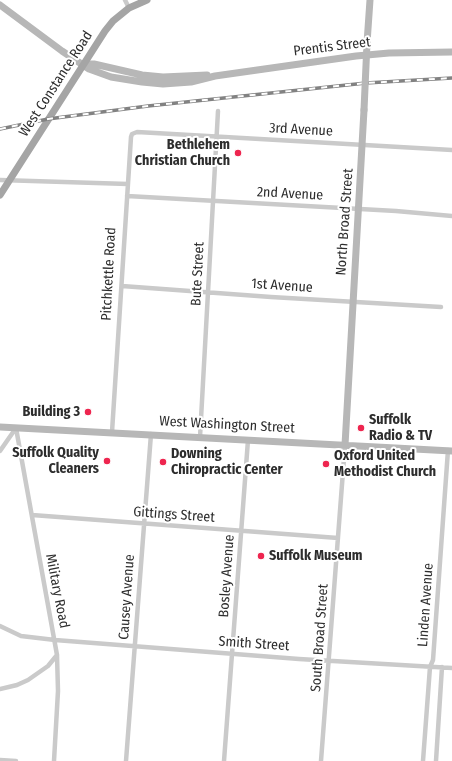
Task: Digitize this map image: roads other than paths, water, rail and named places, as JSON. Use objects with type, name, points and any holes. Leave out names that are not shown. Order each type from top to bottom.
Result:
[{"type":"main road","name":"West Constance Road","points":[[0,195],[105,31],[129,8],[147,0]]},
{"type":"street","points":[[125,0],[129,8]]},
{"type":"street","name":"North Broad Street","points":[[345,445],[370,0]]},
{"type":"street","points":[[0,5],[74,60],[83,64]]},
{"type":"street","name":"Prentis Street","points":[[83,64],[89,69],[132,81],[152,83],[191,82],[216,76],[356,56],[389,53],[452,52]]},
{"type":"street","name":"Bute Street","points":[[200,437],[218,111]]},
{"type":"street","name":"Pitchkettle Road","points":[[112,432],[131,137],[135,133],[149,133]]},
{"type":"street","name":"3rd Avenue","points":[[149,133],[452,150]]},
{"type":"street","points":[[0,180],[128,184]]},
{"type":"street","name":"2nd Avenue","points":[[127,196],[359,209],[452,216]]},
{"type":"street","name":"1st Avenue","points":[[122,286],[441,307]]},
{"type":"street","name":"West Washington Street","points":[[0,427],[450,450]]},
{"type":"street","points":[[0,451],[16,428]]},
{"type":"street","name":"Military Road","points":[[16,428],[57,656],[58,691],[54,761]]},
{"type":"street","name":"Causey Avenue","points":[[126,761],[151,434]]},
{"type":"street","name":"Bosley Avenue","points":[[224,761],[248,440]]},
{"type":"street","name":"South Broad Street","points":[[321,761],[345,445]]},
{"type":"street","name":"Linden Avenue","points":[[423,761],[430,667],[433,660],[450,450]]},
{"type":"street","name":"Gittings Street","points":[[32,516],[338,538]]},
{"type":"street","name":"Smith Street","points":[[0,626],[21,636],[55,640],[329,661],[452,668]]},
{"type":"street","points":[[0,689],[18,685],[28,680],[48,666],[57,656]]},
{"type":"street","points":[[436,761],[442,667]]},
{"type":"street","points":[[0,760],[16,761]]},
{"type":"railway","points":[[0,129],[48,119],[148,106],[366,83],[452,78]]},
{"type":"place","name":"Bethlehem Christian Church","points":[[238,153]]},
{"type":"place","name":"Building 3","points":[[88,412]]},
{"type":"place","name":"Suffolk Radio & TV","points":[[361,428]]},
{"type":"place","name":"Suffolk Quality Cleaners","points":[[107,461]]},
{"type":"place","name":"Downing Chiropractic Center","points":[[163,462]]},
{"type":"place","name":"Oxford United Methodist Church","points":[[326,464]]},
{"type":"place","name":"Suffolk Museum","points":[[261,556]]}]
